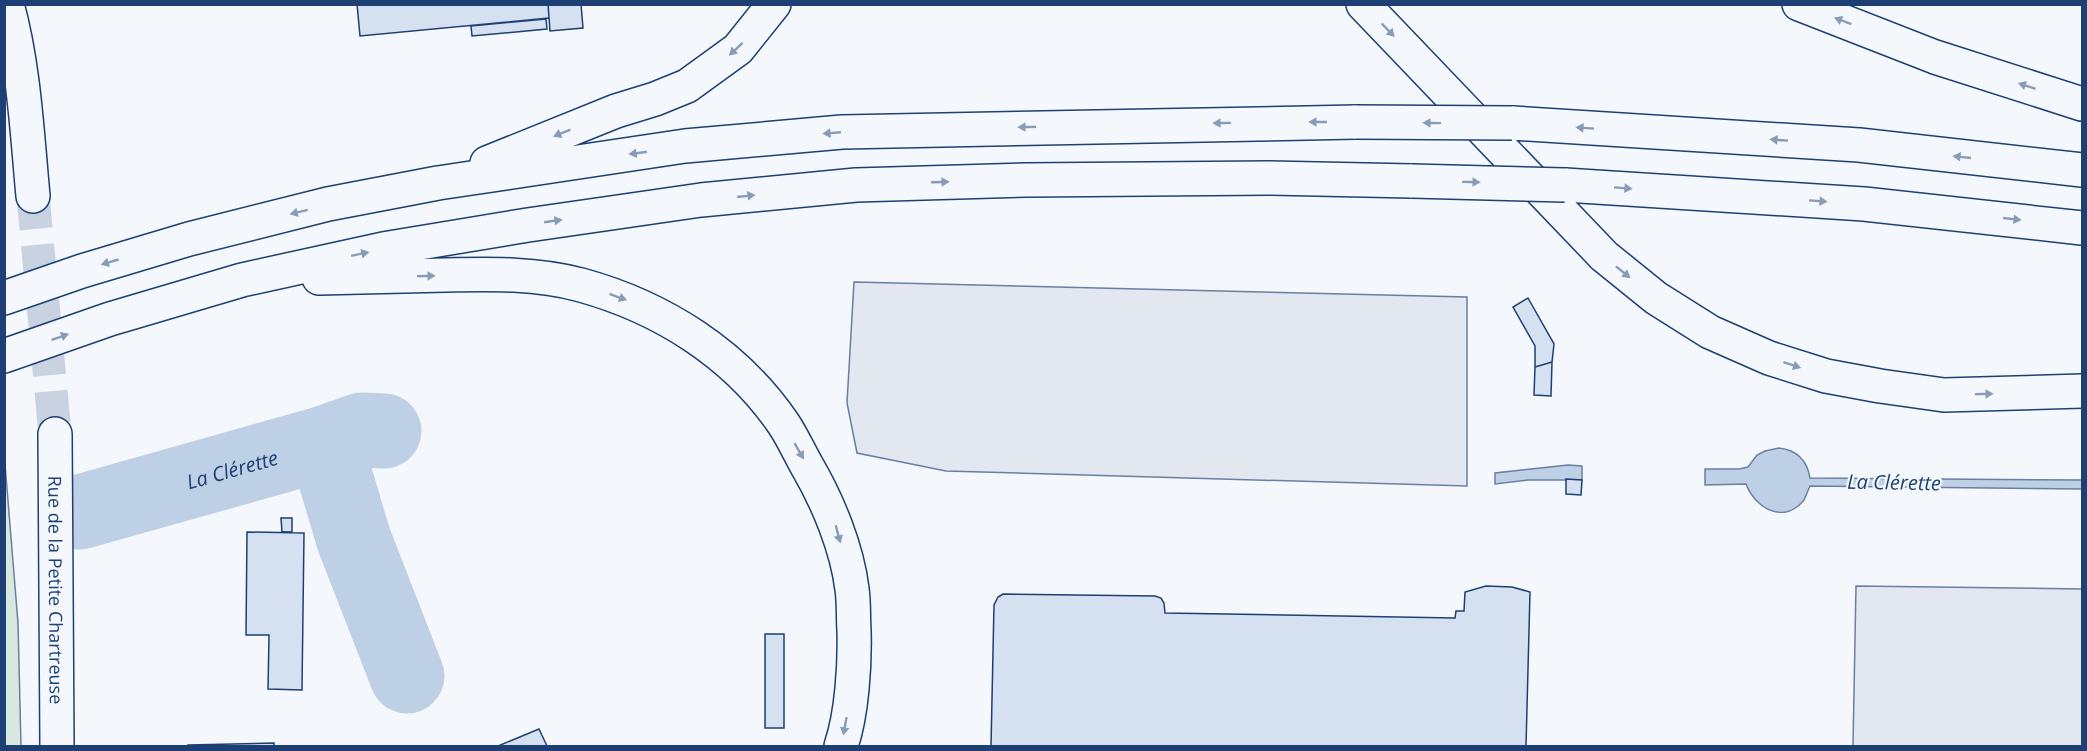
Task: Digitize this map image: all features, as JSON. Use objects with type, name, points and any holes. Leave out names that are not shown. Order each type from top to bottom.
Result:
[{"type":"main road","points":[[7,4],[13,26],[22,92],[33,196]]},
{"type":"main road","points":[[438,183],[616,111],[687,86],[738,49],[774,4]]},
{"type":"main road","points":[[1363,4],[1604,256],[1656,298],[1710,332],[1769,358],[1814,372],[1880,386],[1944,395],[2082,391]]},
{"type":"main road","points":[[1799,4],[1935,57],[2082,104]]},
{"type":"main road","points":[[4,298],[82,271],[189,239],[328,204],[438,183],[685,146],[842,132],[1356,122],[1512,123],[1859,146],[2082,170]]},
{"type":"main road","points":[[4,356],[110,319],[242,280],[383,249],[701,200],[856,185],[1026,180],[1270,178],[1565,184],[1864,204],[2082,228]]},
{"type":"main road","points":[[242,280],[495,274],[538,277],[579,284],[656,312],[687,330],[719,354],[755,388],[783,422],[815,480],[836,525],[852,588],[855,652],[850,699],[841,747]]},
{"type":"main road","name":"Rue de la Petite Chartreuse","points":[[55,434],[57,747]]},
{"type":"shaded area","points":[[854,282],[1467,297],[1467,486],[946,471],[857,453],[847,403]]},
{"type":"shaded area","points":[[5,464],[18,623],[21,746],[5,746]]},
{"type":"shaded area","points":[[1856,586],[2082,589],[2082,746],[1853,746]]},
{"type":"water","points":[[1779,448],[1791,451],[1800,457],[1804,461],[1810,478],[2082,480],[2082,489],[1810,486],[1804,500],[1796,507],[1779,512],[1763,506],[1750,493],[1746,484],[1705,485],[1705,469],[1748,467],[1757,455]]},
{"type":"water","points":[[1568,465],[1582,466],[1582,480],[1528,480],[1495,484],[1495,473]]},
{"type":"building","points":[[357,4],[548,4],[549,18],[360,36]]},
{"type":"building","points":[[548,4],[581,4],[583,28],[550,31]]},
{"type":"building","points":[[546,19],[547,29],[472,36],[471,26]]},
{"type":"building","points":[[1528,298],[1554,344],[1552,362],[1535,367],[1535,346],[1513,307]]},
{"type":"building","points":[[1552,362],[1551,396],[1534,395],[1535,367]]},
{"type":"building","points":[[1566,479],[1582,480],[1581,495],[1566,494]]},
{"type":"building","points":[[281,518],[292,518],[292,532],[282,532]]},
{"type":"building","points":[[247,532],[304,533],[302,690],[268,689],[269,635],[246,635]]},
{"type":"building","points":[[1486,586],[1512,587],[1530,592],[1526,746],[991,746],[994,605],[998,597],[1003,594],[1155,596],[1161,598],[1164,603],[1165,613],[1455,618],[1456,611],[1464,611],[1465,592]]},
{"type":"building","points":[[765,634],[784,634],[784,728],[765,728]]},
{"type":"building","points":[[539,729],[547,746],[498,746]]},
{"type":"building","points":[[274,743],[274,746],[188,746],[188,745]]},
{"type":"waterway","name":"La Clérette","points":[[80,512],[325,443],[362,430],[384,431]]},
{"type":"waterway","points":[[325,443],[354,540],[407,676]]},
{"type":"tunnel","points":[[33,196],[55,434]]}]
